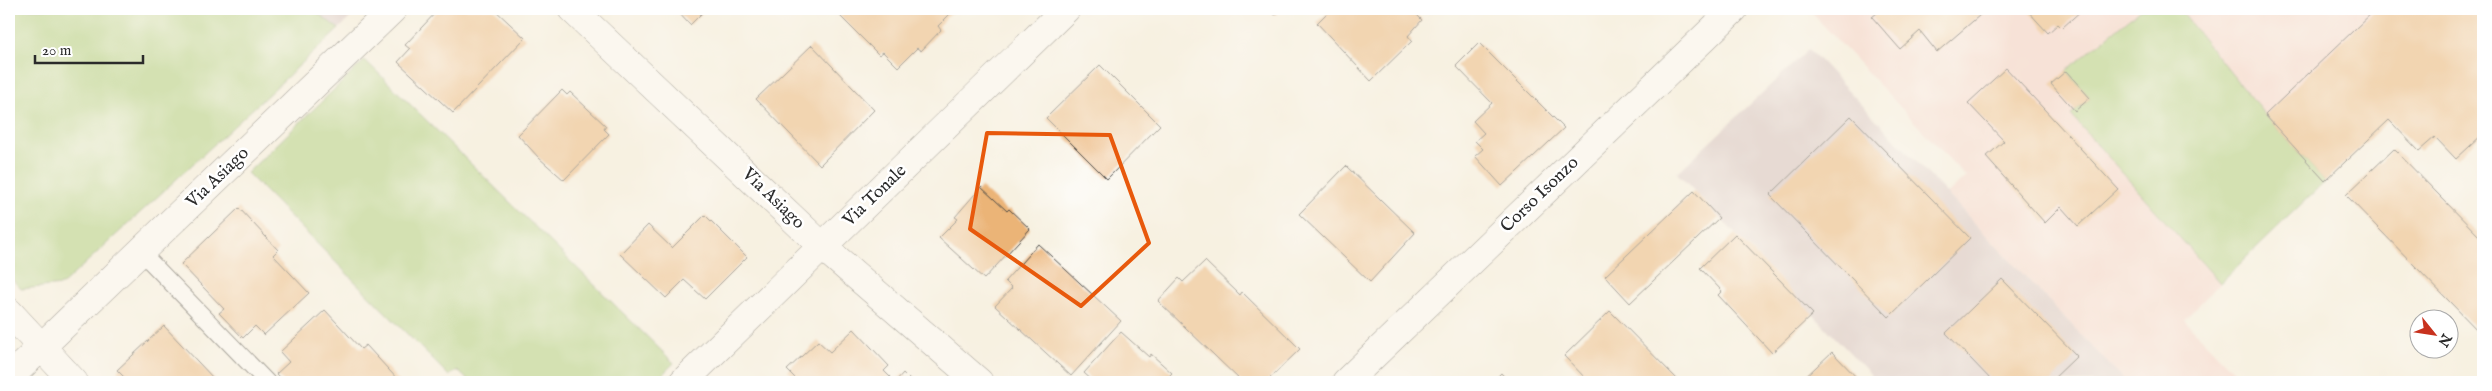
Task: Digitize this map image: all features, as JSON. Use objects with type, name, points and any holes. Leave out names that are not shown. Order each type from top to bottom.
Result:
[{"type":"street","name":"Via Asiago","points":[[9,378],[393,9]]},
{"type":"street","name":"Via Asiago","points":[[572,9],[823,247],[979,382]]},
{"type":"street","name":"Via Tonale","points":[[683,382],[1066,9]]},
{"type":"street","name":"Corso Isonzo","points":[[1346,382],[1734,9]]},
{"type":"street","points":[[9,312],[74,382]]},
{"type":"lane","points":[[141,252],[267,382]]},
{"type":"highlighted area","points":[[987,133],[1110,135],[1149,243],[1081,306],[970,229]]},
{"type":"shaded area","points":[[312,9],[359,9],[339,29]]},
{"type":"shaded area","points":[[1808,9],[2141,9],[2066,71],[2090,98],[2072,115],[2220,283],[2184,320],[2244,382],[2122,382],[2124,380],[1947,194],[1966,177]]},
{"type":"shaded area","points":[[2179,9],[2483,9],[2483,30],[2325,181],[2265,115]]},
{"type":"shaded area","points":[[1809,49],[2124,380],[2122,382],[1878,382],[1677,173]]},
{"type":"green space","points":[[9,9],[312,9],[339,29],[62,285],[21,289],[9,276]]},
{"type":"green space","points":[[2141,9],[2179,9],[2265,115],[2325,181],[2220,283],[2071,115],[2090,98],[2066,71]]},
{"type":"green space","points":[[365,60],[674,363],[655,382],[470,382],[457,370],[449,376],[247,173]]},
{"type":"building","points":[[439,9],[494,9],[525,38],[453,113],[398,62],[410,49],[405,45]]},
{"type":"building","points":[[675,9],[706,9],[690,25]]},
{"type":"building","points":[[843,9],[955,9],[938,26],[941,30],[921,51],[917,48],[898,67],[883,52],[879,55],[838,14]]},
{"type":"building","points":[[1269,9],[1282,9],[1275,15]]},
{"type":"building","points":[[1331,9],[1411,9],[1422,20],[1408,36],[1412,41],[1371,81],[1317,23]]},
{"type":"building","points":[[1882,9],[1987,9],[1937,52],[1920,31],[1900,49],[1872,17]]},
{"type":"building","points":[[2026,9],[2083,9],[2062,28],[2058,24],[2048,33]]},
{"type":"building","points":[[2376,9],[2483,9],[2483,134],[2456,159],[2435,137],[2419,151],[2389,120],[2325,181],[2265,115]]},
{"type":"building","points":[[1479,43],[1564,128],[1502,186],[1475,156],[1483,149],[1475,141],[1484,133],[1473,121],[1492,103],[1456,66]]},
{"type":"building","points":[[812,45],[874,110],[820,165],[756,99]]},
{"type":"building","points":[[1100,65],[1160,125],[1107,179],[1046,118]]},
{"type":"building","points":[[2006,68],[2118,189],[2078,226],[2061,207],[2045,223],[1986,157],[2004,141],[1968,103]]},
{"type":"building","points":[[2066,71],[2090,98],[2075,111],[2051,84]]},
{"type":"building","points":[[562,90],[567,95],[570,92],[606,126],[604,129],[609,134],[564,180],[539,158],[518,135]]},
{"type":"building","points":[[1851,116],[1970,238],[1889,317],[1770,195]]},
{"type":"building","points":[[2394,149],[2483,240],[2483,336],[2460,312],[2460,308],[2456,308],[2346,195]]},
{"type":"building","points":[[1346,166],[1415,233],[1370,282],[1299,214]]},
{"type":"building","points":[[981,187],[1007,211],[1009,209],[1030,229],[984,279],[939,238],[958,219],[955,217]]},
{"type":"building","points":[[1694,191],[1719,218],[1630,303],[1605,276]]},
{"type":"building","points":[[239,208],[278,250],[273,255],[309,293],[264,335],[255,326],[243,338],[219,313],[224,309],[181,264]]},
{"type":"building","points":[[705,215],[747,257],[705,299],[684,280],[666,298],[620,254],[648,225],[672,248]]},
{"type":"building","points":[[1735,234],[1813,314],[1772,353],[1718,295],[1722,291],[1700,268]]},
{"type":"building","points":[[1038,244],[1121,321],[1071,376],[995,306],[1012,288],[1005,281]]},
{"type":"building","points":[[1205,261],[1240,295],[1242,292],[1300,349],[1266,382],[1242,382],[1158,301],[1179,278],[1183,282]]},
{"type":"building","points":[[2002,279],[2077,356],[2050,382],[1993,382],[1946,333]]},
{"type":"building","points":[[325,310],[361,349],[366,345],[400,382],[284,382],[276,374],[289,362],[280,352]]},
{"type":"building","points":[[1610,311],[1680,382],[1589,382],[1564,356]]},
{"type":"building","points":[[164,326],[215,380],[213,382],[129,382],[117,370]]},
{"type":"building","points":[[854,329],[889,366],[884,371],[895,382],[799,382],[787,370],[818,341],[830,352]]},
{"type":"building","points":[[1121,332],[1149,357],[1151,354],[1172,373],[1163,382],[1094,382],[1084,373]]},
{"type":"building","points":[[1832,352],[1861,382],[1800,382]]},
{"type":"building","points":[[903,373],[912,382],[895,382]]},
{"type":"building","points":[[1501,373],[1509,382],[1492,382]]}]
